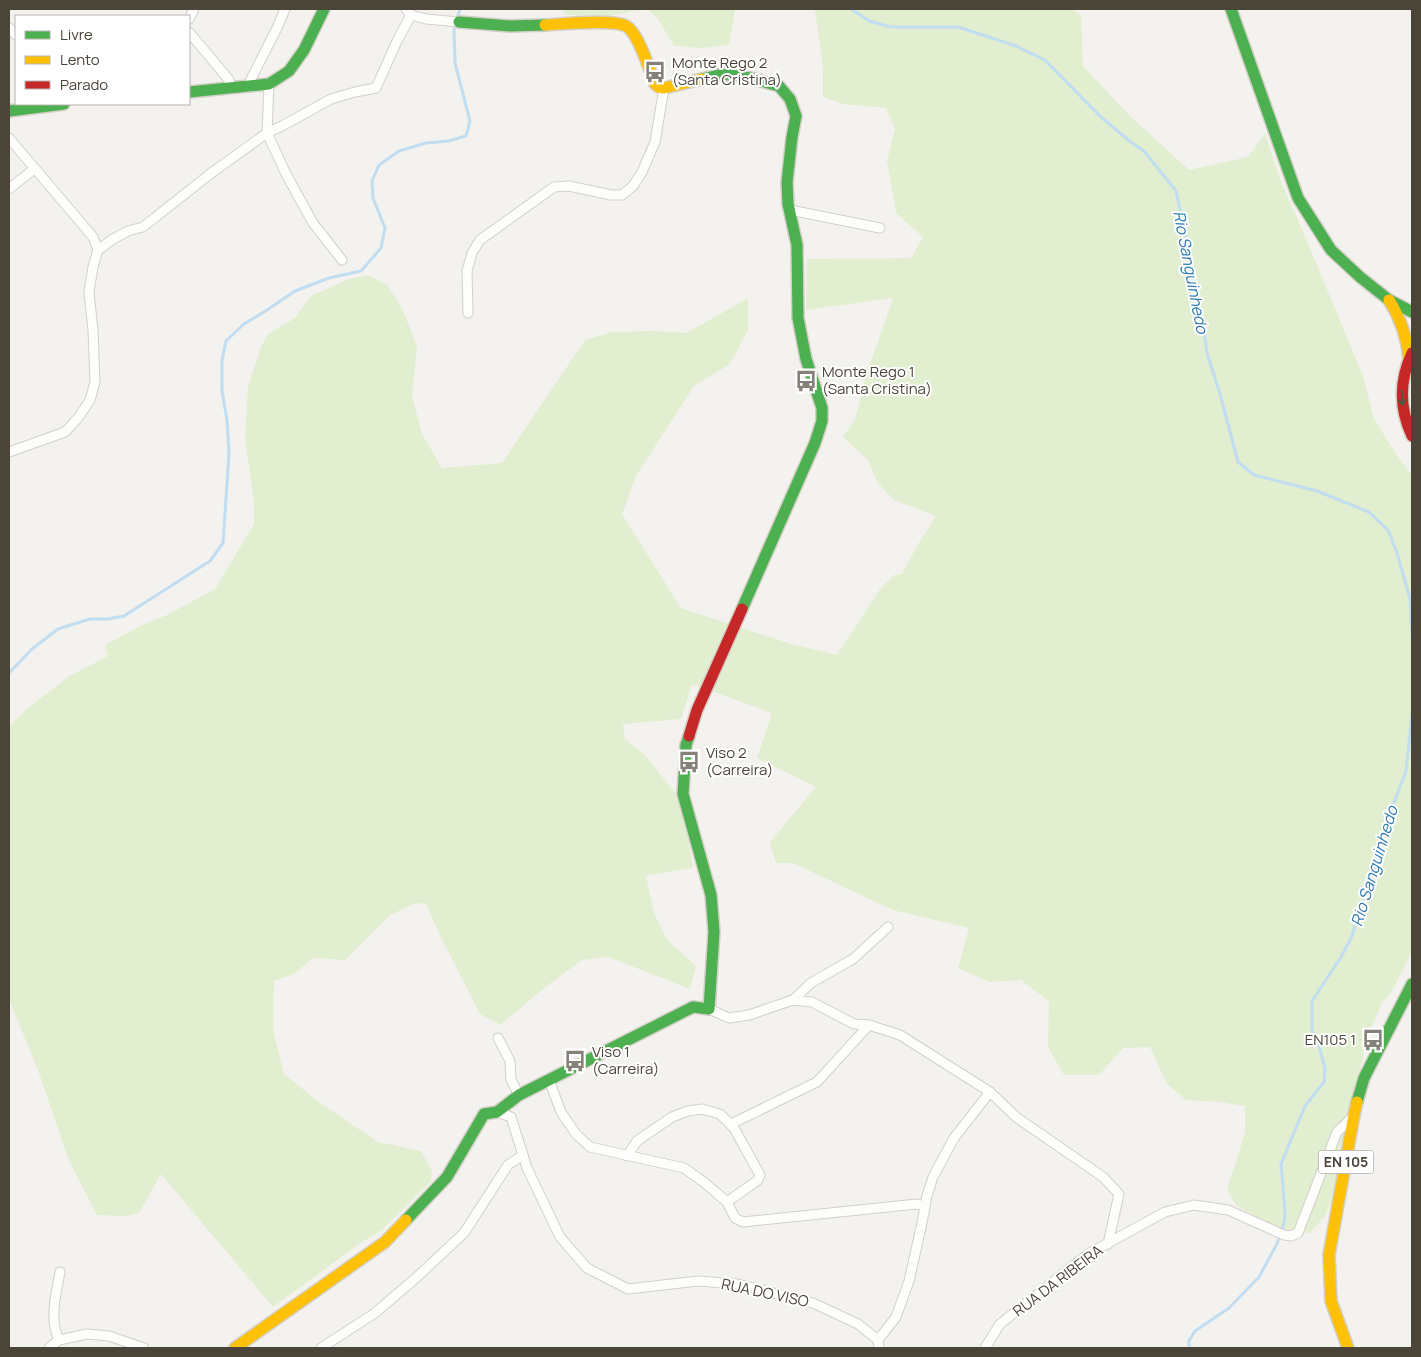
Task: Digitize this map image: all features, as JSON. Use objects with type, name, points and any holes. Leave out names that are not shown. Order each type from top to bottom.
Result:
[{"type":"street","points":[[246,87],[285,9]]},
{"type":"street","points":[[190,92],[269,84],[289,70],[299,57],[324,9]]},
{"type":"street","points":[[1231,9],[1298,198],[1331,250],[1360,277],[1389,300],[1412,312]]},
{"type":"street","points":[[9,452],[65,432],[78,418],[90,400],[95,382],[89,292],[98,250],[128,231],[144,227],[210,174],[267,133],[331,99],[376,88],[408,12],[426,18],[510,26],[613,22],[627,26],[638,41],[655,84],[658,87],[664,88],[723,74],[750,78],[778,86],[790,99],[796,116],[787,182],[797,245],[798,318],[806,360],[822,408],[822,421],[816,443],[697,710],[686,744],[683,794],[711,895],[714,932],[709,1009]]},
{"type":"street","points":[[190,33],[229,80],[230,89]]},
{"type":"street","points":[[269,84],[267,133],[286,174],[313,223],[342,260]]},
{"type":"street","points":[[468,313],[467,271],[472,253],[480,240],[554,188],[569,186],[611,196],[622,196],[633,186],[642,172],[655,142],[664,88]]},
{"type":"street","points":[[9,111],[56,105]]},
{"type":"street","points":[[9,138],[93,238],[98,250]]},
{"type":"street","points":[[9,189],[34,169]]},
{"type":"street","points":[[790,210],[880,228]]},
{"type":"street","points":[[1389,300],[1400,316],[1411,356],[1403,380],[1401,395],[1407,426],[1412,436]]},
{"type":"street","points":[[235,1348],[386,1242],[447,1176],[484,1114],[497,1112],[520,1095],[693,1008],[709,1009],[729,1018],[749,1015],[793,1000],[811,983],[853,958],[888,927]]},
{"type":"street","name":"EN 105","points":[[1348,1348],[1331,1301],[1329,1254],[1354,1115],[1364,1078],[1412,984]]},
{"type":"street","points":[[793,1000],[812,1002],[854,1024],[869,1025],[900,1035],[990,1092],[1016,1117],[1103,1177],[1119,1194],[1108,1244]]},
{"type":"street","points":[[730,1124],[817,1082],[869,1025]]},
{"type":"street","points":[[498,1038],[510,1061],[511,1080],[520,1095]]},
{"type":"street","points":[[549,1080],[561,1112],[576,1134],[590,1147],[684,1168],[705,1182],[727,1202],[735,1218],[744,1222],[918,1204],[925,1206]]},
{"type":"street","points":[[878,1344],[896,1317],[909,1281],[933,1176],[954,1138],[990,1092]]},
{"type":"street","points":[[627,1156],[637,1141],[672,1118],[688,1111],[702,1110],[720,1114],[734,1128],[760,1174],[758,1180],[727,1202]]},
{"type":"street","name":"RUA DO VISO","points":[[497,1112],[511,1117],[527,1168],[560,1238],[587,1268],[628,1289],[698,1281],[738,1284],[812,1303],[858,1324],[878,1344]]},
{"type":"street","name":"RUA DA RIBEIRA","points":[[985,1348],[1000,1324],[1088,1254],[1165,1212],[1194,1206],[1228,1210],[1281,1233],[1291,1236],[1298,1233],[1337,1132],[1354,1115]]},
{"type":"street","points":[[321,1348],[375,1313],[464,1233],[508,1165],[523,1155]]},
{"type":"street","points":[[59,1340],[55,1331],[53,1315],[60,1272]]},
{"type":"street","points":[[49,1348],[59,1340],[87,1334],[109,1336],[144,1348]]},
{"type":"green space","points":[[561,9],[643,9],[609,16],[567,15]]},
{"type":"green space","points":[[648,9],[735,9],[729,45],[702,48],[674,46],[658,19]]},
{"type":"green space","points":[[815,9],[1072,9],[1081,15],[1083,66],[1130,116],[1189,170],[1248,157],[1265,134],[1281,182],[1363,376],[1374,419],[1412,475],[1412,952],[1392,991],[1382,1003],[1372,1026],[1353,1092],[1335,1190],[1325,1216],[1310,1233],[1292,1231],[1276,1227],[1236,1205],[1227,1190],[1245,1133],[1245,1106],[1186,1100],[1167,1084],[1150,1047],[1123,1048],[1099,1075],[1064,1075],[1048,1047],[1049,1001],[1021,980],[989,982],[958,968],[969,928],[893,910],[793,863],[776,863],[770,842],[816,787],[757,758],[772,713],[692,684],[681,719],[623,724],[625,739],[645,755],[676,794],[688,837],[693,868],[646,876],[654,913],[667,940],[696,966],[690,989],[608,957],[582,960],[548,985],[500,1025],[480,1014],[440,936],[426,903],[414,904],[390,915],[345,960],[313,958],[294,974],[274,981],[273,1030],[284,1074],[319,1102],[378,1142],[421,1151],[432,1171],[431,1181],[382,1230],[362,1242],[273,1307],[161,1174],[139,1213],[126,1216],[97,1215],[69,1161],[39,1073],[9,999],[9,726],[28,708],[68,677],[108,656],[105,645],[215,589],[254,524],[254,503],[245,438],[248,387],[261,347],[268,334],[295,318],[311,296],[349,279],[368,275],[387,285],[402,308],[417,347],[412,396],[422,434],[442,468],[502,463],[585,340],[612,332],[653,331],[687,333],[748,298],[748,330],[730,364],[694,386],[636,476],[622,514],[681,608],[791,644],[837,655],[880,589],[894,575],[902,574],[936,516],[894,500],[877,482],[868,460],[843,437],[855,419],[868,370],[893,298],[806,310],[807,259],[911,258],[923,237],[896,213],[887,161],[895,129],[886,108],[843,104],[823,97],[823,67]]},
{"type":"waterway","points":[[9,673],[32,649],[58,629],[90,619],[108,619],[124,616],[210,561],[223,543],[229,454],[227,420],[222,391],[222,360],[226,341],[244,324],[295,291],[329,278],[361,271],[381,248],[385,228],[373,198],[372,181],[379,165],[399,151],[426,143],[449,141],[466,136],[470,121],[455,63],[454,30],[460,9]]},
{"type":"waterway","name":"Rio Sanguinhedo","points":[[851,9],[869,21],[891,27],[958,27],[1016,46],[1045,60],[1102,118],[1144,151],[1176,191],[1190,256],[1191,272],[1203,322],[1207,353],[1238,462],[1254,475],[1317,491],[1369,512],[1388,530],[1397,553],[1410,599],[1412,635]]},
{"type":"waterway","name":"Rio Sanguinhedo","points":[[1189,1348],[1189,1341],[1195,1331],[1229,1308],[1259,1277],[1277,1244],[1284,1223],[1285,1211],[1281,1164],[1305,1106],[1324,1082],[1325,1068],[1312,1030],[1312,1001],[1341,957],[1352,936],[1375,870],[1385,826],[1406,771],[1412,714]]},
{"type":"traffic: fast","points":[[190,92],[269,84],[289,71],[304,50],[324,9]]},
{"type":"traffic: fast","points":[[1231,9],[1298,198],[1331,250],[1360,277],[1389,300],[1412,312]]},
{"type":"traffic: fast","points":[[459,22],[510,26],[545,25]]},
{"type":"traffic: fast","points":[[702,79],[723,74],[750,78],[779,86],[790,99],[796,116],[787,182],[788,204],[797,245],[798,318],[806,359],[822,408],[822,421],[815,443],[742,609]]},
{"type":"traffic: fast","points":[[9,111],[56,105]]},
{"type":"traffic: fast","points":[[406,1220],[447,1177],[484,1114],[497,1112],[519,1095],[693,1007],[709,1009],[714,932],[711,895],[683,794],[686,745],[689,736]]},
{"type":"traffic: fast","points":[[1357,1102],[1364,1078],[1412,984]]},
{"type":"traffic: slow","points":[[545,25],[599,22],[626,26],[635,36],[655,84],[659,87],[664,88],[702,79]]},
{"type":"traffic: slow","points":[[1389,300],[1403,328],[1409,359]]},
{"type":"traffic: slow","points":[[1348,1348],[1331,1301],[1329,1255],[1357,1102]]},
{"type":"traffic: slow","points":[[235,1348],[385,1242],[406,1220]]},
{"type":"traffic: jam","points":[[1412,353],[1405,374],[1402,394],[1405,415],[1412,436]]},
{"type":"traffic: jam","points":[[689,736],[697,710],[742,609]]},
{"type":"place","name":"Monte Rego 2 (Santa Cristina)","points":[[655,72]]},
{"type":"place","name":"Monte Rego 1 (Santa Cristina)","points":[[806,381]]},
{"type":"place","name":"Viso 2 (Carreira)","points":[[689,762]]},
{"type":"place","name":"EN105 1","points":[[1373,1040]]},
{"type":"place","name":"Viso 1 (Carreira)","points":[[575,1061]]}]
